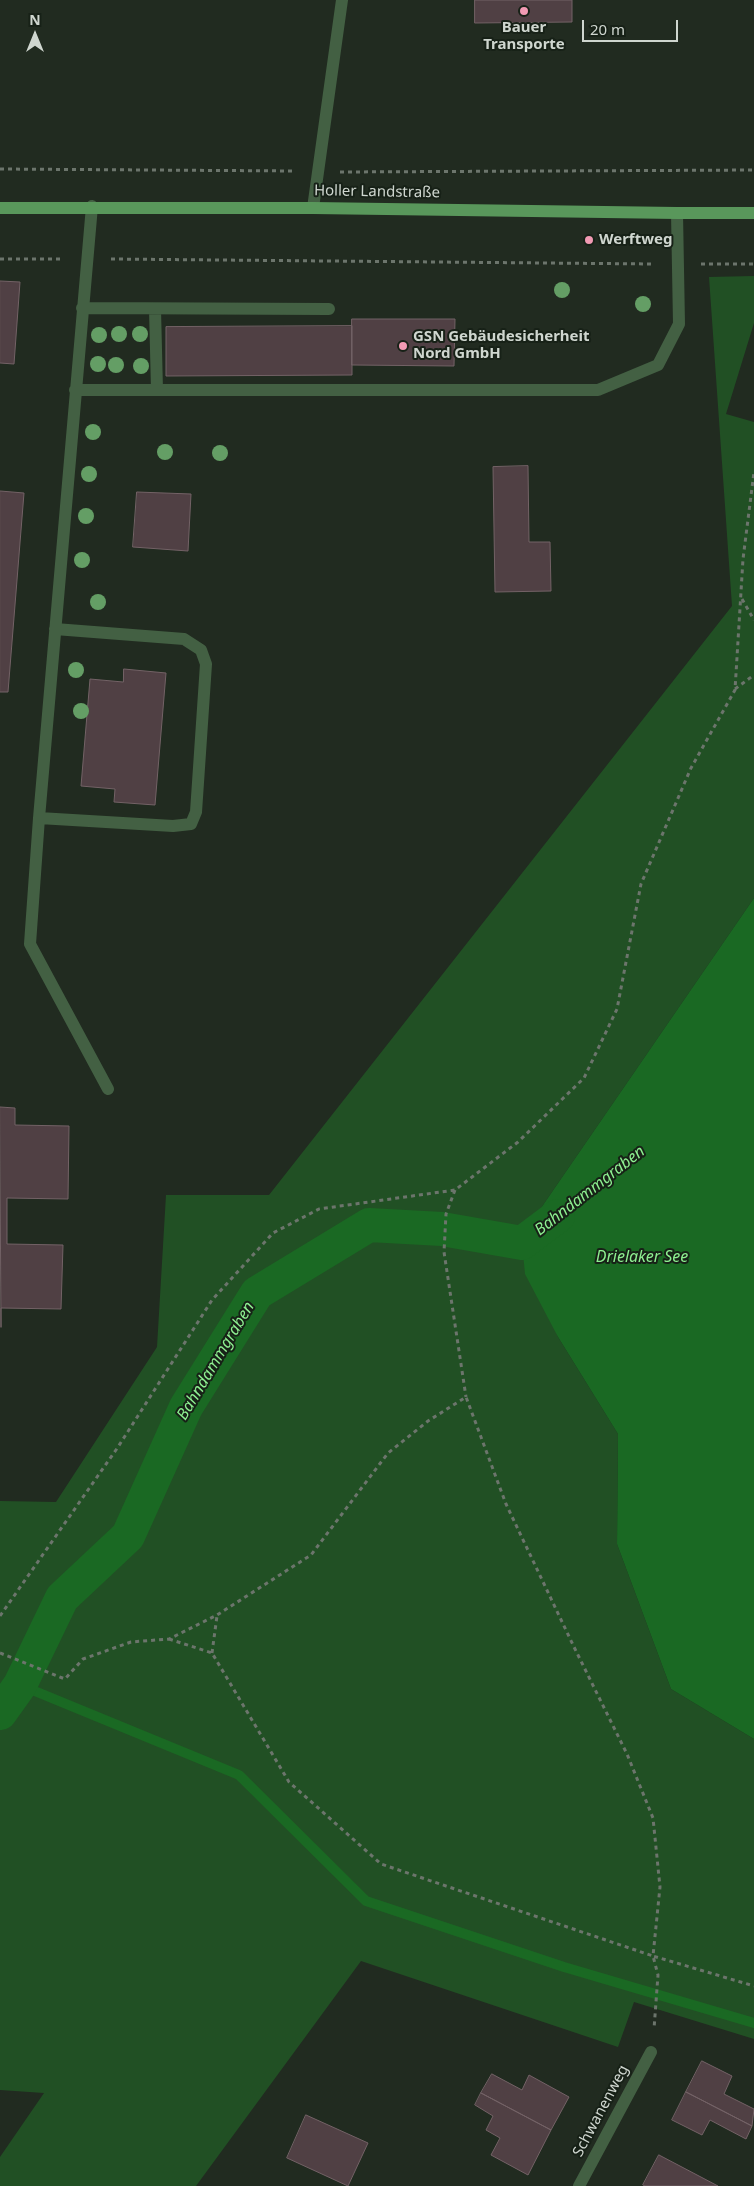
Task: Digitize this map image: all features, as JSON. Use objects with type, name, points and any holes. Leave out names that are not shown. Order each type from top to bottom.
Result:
[{"type":"main road","name":"Holler Landstraße","points":[[0,208],[92,206],[676,214],[754,212]]},
{"type":"street","points":[[313,208],[316,172],[342,0]]},
{"type":"street","points":[[92,206],[39,818],[30,944],[108,1089]]},
{"type":"street","points":[[75,390],[598,390],[658,365],[679,324],[676,214]]},
{"type":"street","points":[[82,308],[329,308]]},
{"type":"street","points":[[155,308],[157,390]]},
{"type":"street","points":[[39,818],[173,826],[191,824],[196,812],[206,664],[201,650],[184,639],[55,629]]},
{"type":"street","name":"Schwanenweg","points":[[579,2186],[651,2052]]},
{"type":"path","points":[[0,169],[316,172],[754,170]]},
{"type":"path","points":[[0,260],[754,264]]},
{"type":"path","points":[[735,690],[743,559],[754,472]]},
{"type":"path","points":[[742,598],[754,620]]},
{"type":"path","points":[[0,1616],[118,1447],[212,1300],[273,1233],[319,1208],[455,1190],[518,1142],[584,1078],[618,1009],[641,884],[691,768],[735,690],[754,675]]},
{"type":"path","points":[[455,1190],[446,1214],[444,1252],[466,1397],[506,1504],[627,1754],[653,1818],[660,1887],[653,1956],[658,1975],[655,2018]]},
{"type":"path","points":[[0,1652],[65,1679],[83,1659],[131,1642],[169,1639],[217,1615],[311,1555],[388,1453],[428,1421],[466,1397]]},
{"type":"path","points":[[217,1615],[212,1653],[289,1782],[381,1864],[653,1956],[754,1986]]},
{"type":"path","points":[[169,1639],[212,1653]]},
{"type":"shaded area","points":[[754,276],[754,323],[726,414],[754,422],[754,898],[543,1205],[522,1244],[558,1337],[618,1434],[617,1544],[671,1689],[754,1739],[754,2039],[634,2002],[618,2047],[361,1961],[196,2186],[0,2186],[0,2157],[44,2093],[0,2090],[0,1501],[56,1502],[157,1347],[166,1195],[269,1195],[732,606],[709,277]]},
{"type":"water","name":"Drielaker See","points":[[754,898],[754,1739],[671,1689],[617,1544],[618,1434],[558,1337],[525,1274],[522,1243],[543,1205]]},
{"type":"building","name":"Bauer Transporte","points":[[475,0],[572,0],[572,22],[475,23]]},
{"type":"building","points":[[0,281],[20,282],[14,364],[0,363]]},
{"type":"building","name":"GSN Gebäudesicherheit Nord GmbH","points":[[352,319],[455,319],[454,366],[352,365]]},
{"type":"building","points":[[352,326],[352,375],[166,376],[166,327]]},
{"type":"building","points":[[528,466],[529,542],[550,542],[551,591],[495,592],[493,467]]},
{"type":"building","points":[[0,491],[24,493],[8,692],[0,692]]},
{"type":"building","points":[[137,492],[191,494],[188,551],[133,547]]},
{"type":"building","points":[[124,669],[166,673],[155,805],[114,802],[115,789],[81,786],[90,679],[123,682]]},
{"type":"building","points":[[0,1107],[15,1108],[15,1125],[69,1126],[68,1199],[7,1198],[7,1244],[63,1245],[61,1309],[1,1308],[1,1327]]},
{"type":"building","points":[[702,2061],[732,2076],[724,2094],[754,2109],[752,2126],[686,2092]]},
{"type":"building","points":[[492,2074],[522,2090],[529,2075],[569,2097],[551,2130],[481,2093]]},
{"type":"building","points":[[686,2092],[752,2126],[746,2139],[710,2120],[702,2135],[672,2120]]},
{"type":"building","points":[[481,2093],[551,2130],[528,2175],[491,2155],[500,2138],[486,2130],[493,2116],[475,2105]]},
{"type":"building","points":[[306,2115],[368,2143],[348,2186],[287,2158]]},
{"type":"building","points":[[659,2155],[718,2186],[643,2185]]},
{"type":"waterway","name":"Bahndammgraben","points":[[0,1713],[20,1685],[62,1598],[128,1536],[186,1407],[257,1293],[369,1225],[442,1229],[522,1243],[558,1216]]},
{"type":"waterway","points":[[20,1685],[239,1775],[366,1901],[564,1967],[754,2023]]},
{"type":"place","name":"Bauer Transporte","points":[[524,11]]},
{"type":"place","name":"Werftweg","points":[[589,240]]},
{"type":"place","name":"GSN Gebäudesicherheit Nord GmbH","points":[[403,346]]}]
